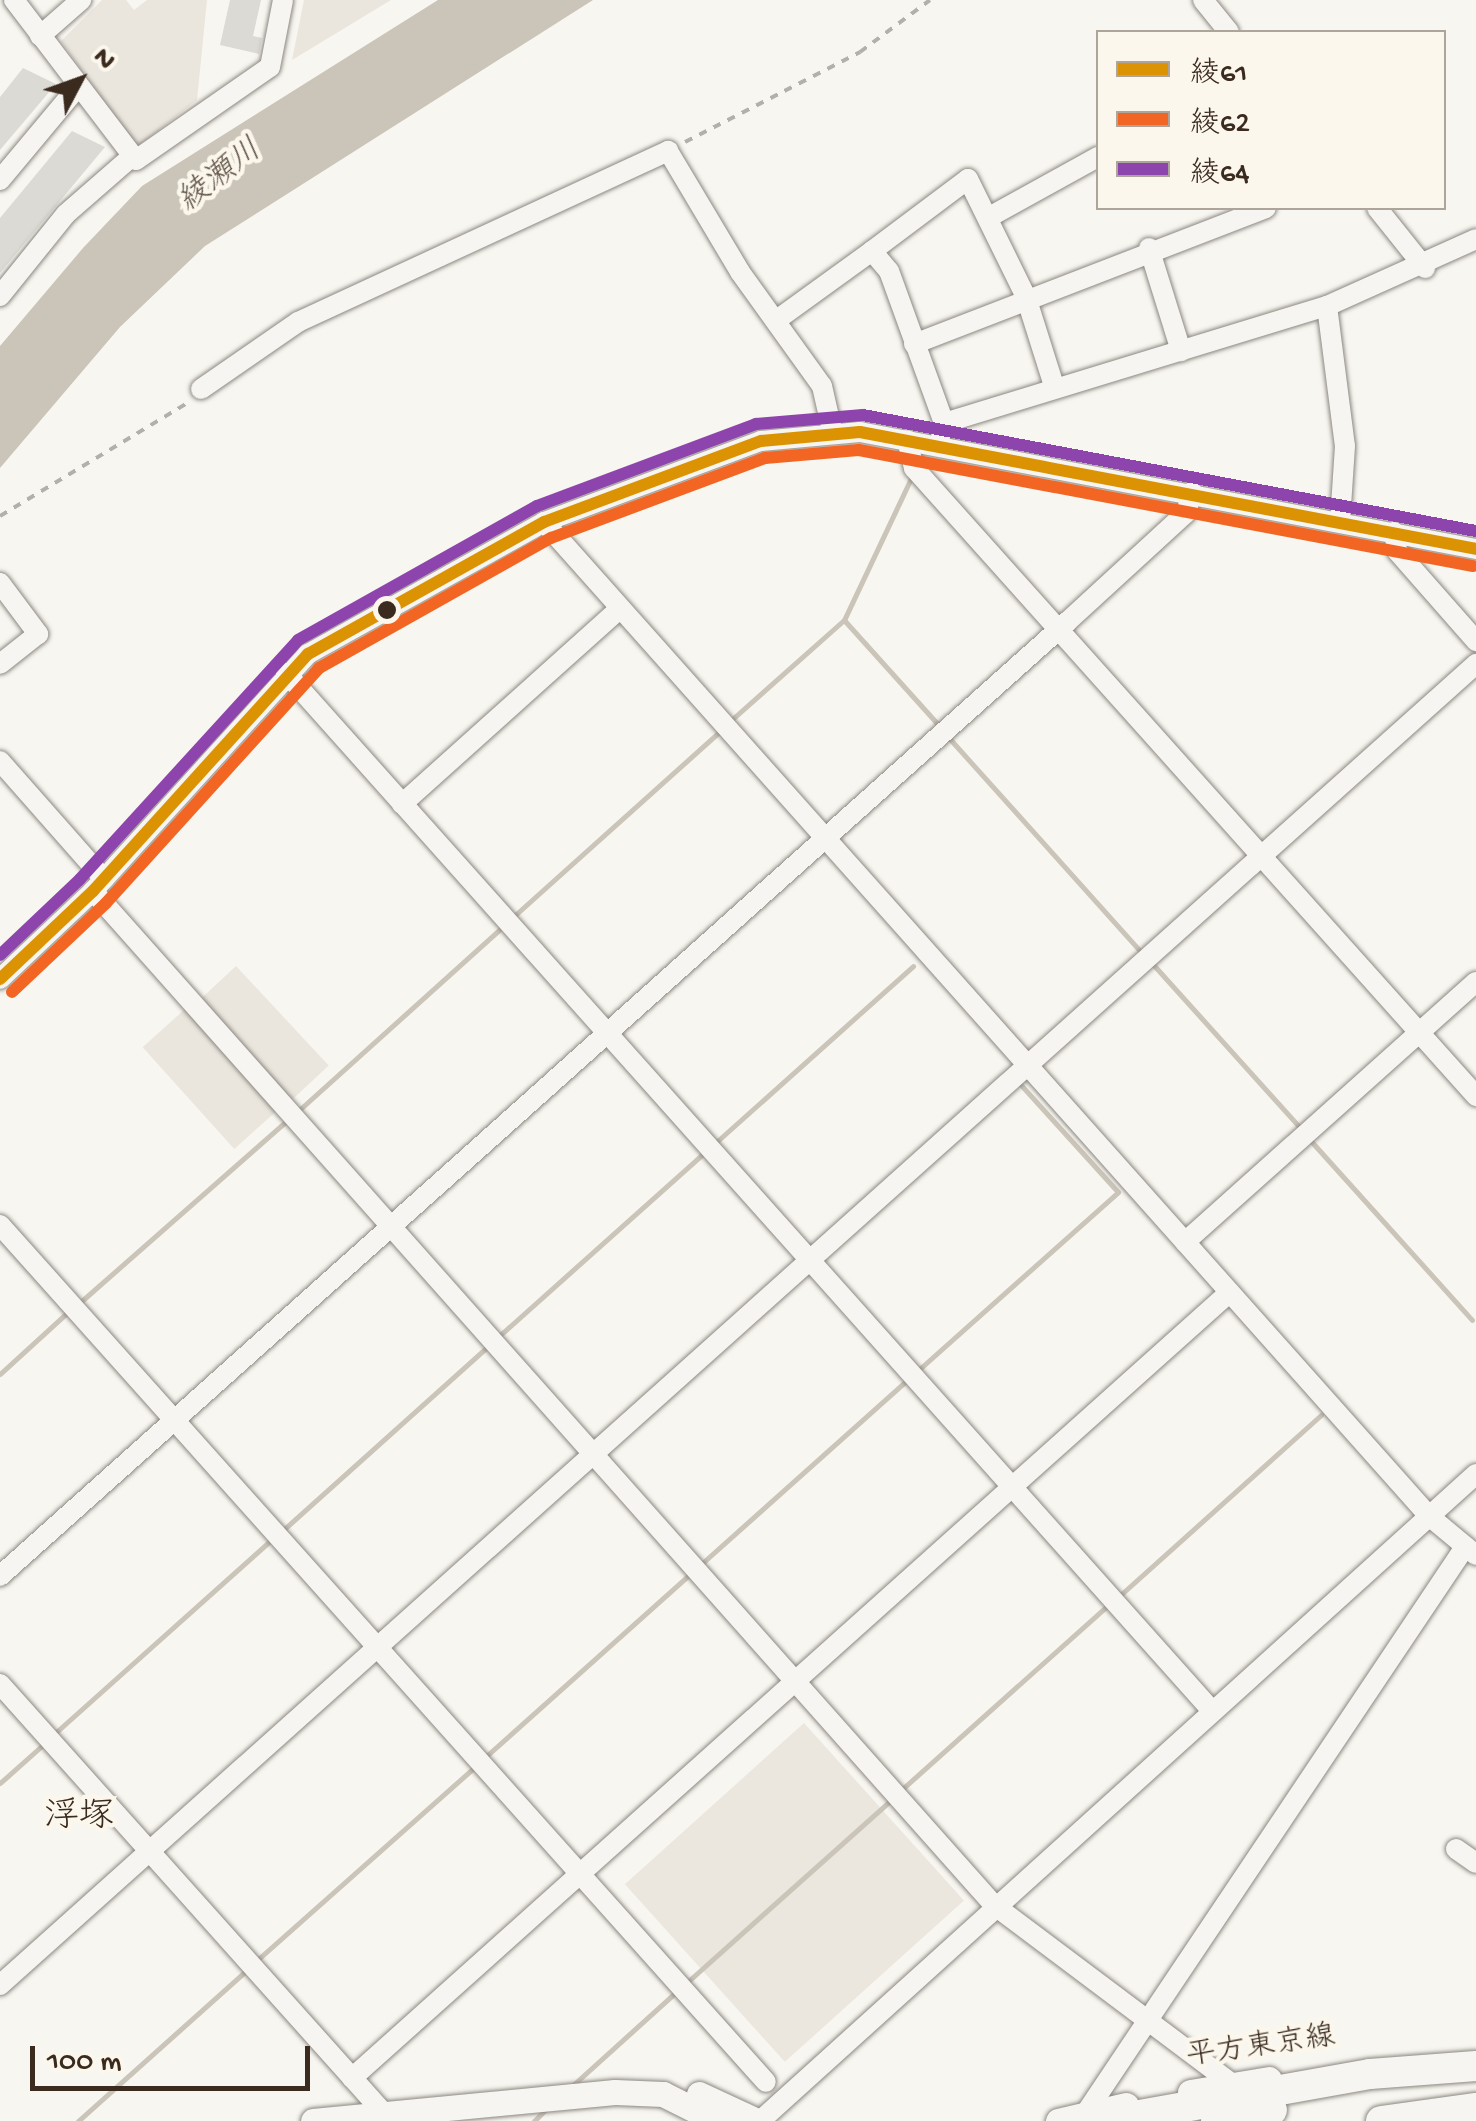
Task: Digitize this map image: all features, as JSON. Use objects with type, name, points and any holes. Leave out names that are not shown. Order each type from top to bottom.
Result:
[{"type":"highway","points":[[1096,2118],[1370,2074],[1476,2066]]},
{"type":"highway","points":[[1216,2121],[1476,2081]]},
{"type":"highway","points":[[1382,2121],[1476,2108]]},
{"type":"main road","name":"平方東京線","points":[[1058,2121],[1096,2118],[1230,2083],[1476,2054]]},
{"type":"main road","points":[[313,2121],[518,2097],[620,2078],[666,2083],[758,2121]]},
{"type":"main road","points":[[518,2097],[662,2094],[716,2121]]},
{"type":"street","points":[[14,0],[128,159]]},
{"type":"street","points":[[40,36],[82,0]]},
{"type":"street","points":[[0,296],[66,214],[128,159],[270,67],[283,0]]},
{"type":"street","points":[[1203,0],[1227,30]]},
{"type":"street","points":[[0,180],[78,88]]},
{"type":"street","points":[[201,389],[298,322],[668,151],[822,386],[832,430]]},
{"type":"street","points":[[991,216],[1096,158]]},
{"type":"street","points":[[778,320],[968,178],[991,216],[1026,297],[1054,386]]},
{"type":"street","points":[[914,344],[1148,248],[1260,210]]},
{"type":"street","points":[[1379,210],[1426,268]]},
{"type":"street","points":[[944,423],[1054,386],[1327,306],[1426,268],[1476,239]]},
{"type":"street","points":[[1148,248],[1181,351]]},
{"type":"street","points":[[872,251],[889,271],[944,423],[938,446]]},
{"type":"street","points":[[1327,306],[1345,446],[1340,521]]},
{"type":"street","points":[[0,979],[98,885],[286,673],[398,598],[544,522],[712,456],[832,430],[1192,492],[1476,549]]},
{"type":"street","points":[[907,440],[914,468],[1476,1096]]},
{"type":"street","points":[[0,1576],[1061,628],[1186,513],[1192,492]]},
{"type":"street","points":[[544,522],[1429,1516],[1470,1551],[1144,2019],[1096,2118]]},
{"type":"street","points":[[1394,532],[1397,551],[1476,641]]},
{"type":"street","points":[[0,584],[38,634],[0,664]]},
{"type":"street","points":[[402,804],[619,610]]},
{"type":"street","points":[[0,1985],[598,1458],[1027,1065],[1476,664]]},
{"type":"street","points":[[286,673],[1212,1711]]},
{"type":"street","points":[[0,761],[98,885],[390,1228],[994,1905],[1230,2083]]},
{"type":"street","points":[[1185,1242],[1476,982]]},
{"type":"street","points":[[0,1225],[766,2082]]},
{"type":"street","points":[[352,2078],[1230,1292]]},
{"type":"street","points":[[758,2121],[1476,1474]]},
{"type":"street","points":[[0,1684],[387,2114]]},
{"type":"street","points":[[1456,1849],[1476,1862]]},
{"type":"path","points":[[668,151],[860,52],[930,0]]},
{"type":"path","points":[[0,516],[201,389]]},
{"type":"shaded area","points":[[102,0],[126,0],[134,10],[147,0],[207,0],[197,100],[141,144],[133,143],[61,41]]},
{"type":"shaded area","points":[[304,0],[391,0],[292,60]]},
{"type":"shaded area","points":[[236,966],[329,1065],[291,1100],[199,1001]]},
{"type":"shaded area","points":[[185,1009],[277,1111],[234,1149],[143,1047]]},
{"type":"shaded area","points":[[804,1723],[964,1901],[785,2062],[625,1884]]},
{"type":"water","name":"綾瀬川","points":[[438,0],[593,0],[205,246],[120,327],[0,468],[0,346],[83,248],[142,186]]},
{"type":"building","points":[[230,0],[261,0],[253,36],[262,38],[259,54],[220,45]]},
{"type":"building","points":[[23,68],[56,84],[0,150],[0,97]]},
{"type":"building","points":[[72,131],[105,147],[0,273],[0,218]]},
{"type":"waterway","points":[[913,474],[844,620],[942,729]]},
{"type":"waterway","points":[[729,722],[844,620]]},
{"type":"waterway","points":[[514,916],[721,730]]},
{"type":"waterway","points":[[949,738],[1142,953]]},
{"type":"waterway","points":[[298,1111],[506,924]]},
{"type":"waterway","points":[[1150,961],[1303,1131]]},
{"type":"waterway","points":[[714,1144],[913,966]]},
{"type":"waterway","points":[[915,1373],[1118,1192],[1020,1084]]},
{"type":"waterway","points":[[77,1305],[290,1118]]},
{"type":"waterway","points":[[1310,1140],[1472,1320]]},
{"type":"waterway","points":[[498,1337],[706,1151]]},
{"type":"waterway","points":[[0,1374],[68,1312]]},
{"type":"waterway","points":[[282,1531],[489,1345]]},
{"type":"waterway","points":[[699,1566],[907,1380]]},
{"type":"waterway","points":[[1117,1598],[1321,1415]]},
{"type":"waterway","points":[[54,1734],[273,1538]]},
{"type":"waterway","points":[[483,1759],[691,1573]]},
{"type":"waterway","points":[[900,1791],[1108,1605]]},
{"type":"waterway","points":[[0,1783],[46,1742]]},
{"type":"waterway","points":[[255,1962],[475,1767]]},
{"type":"waterway","points":[[684,1985],[892,1799]]},
{"type":"waterway","points":[[78,2121],[247,1970]]},
{"type":"waterway","points":[[573,2085],[676,1992]]},
{"type":"waterway","points":[[534,2121],[546,2109]]},
{"type":"transit line","name":"綾64","points":[[0,955],[80,879],[298,640],[537,506],[756,424],[863,415],[1476,531]]},
{"type":"transit line","name":"綾61","points":[[0,979],[93,891],[308,654],[544,522],[761,441],[860,432],[1476,549]]},
{"type":"transit line","name":"綾62","points":[[12,992],[106,903],[319,668],[551,538],[765,458],[859,450],[1473,566]]},
{"type":"district","name":"浮塚","points":[[79,1819]]}]
